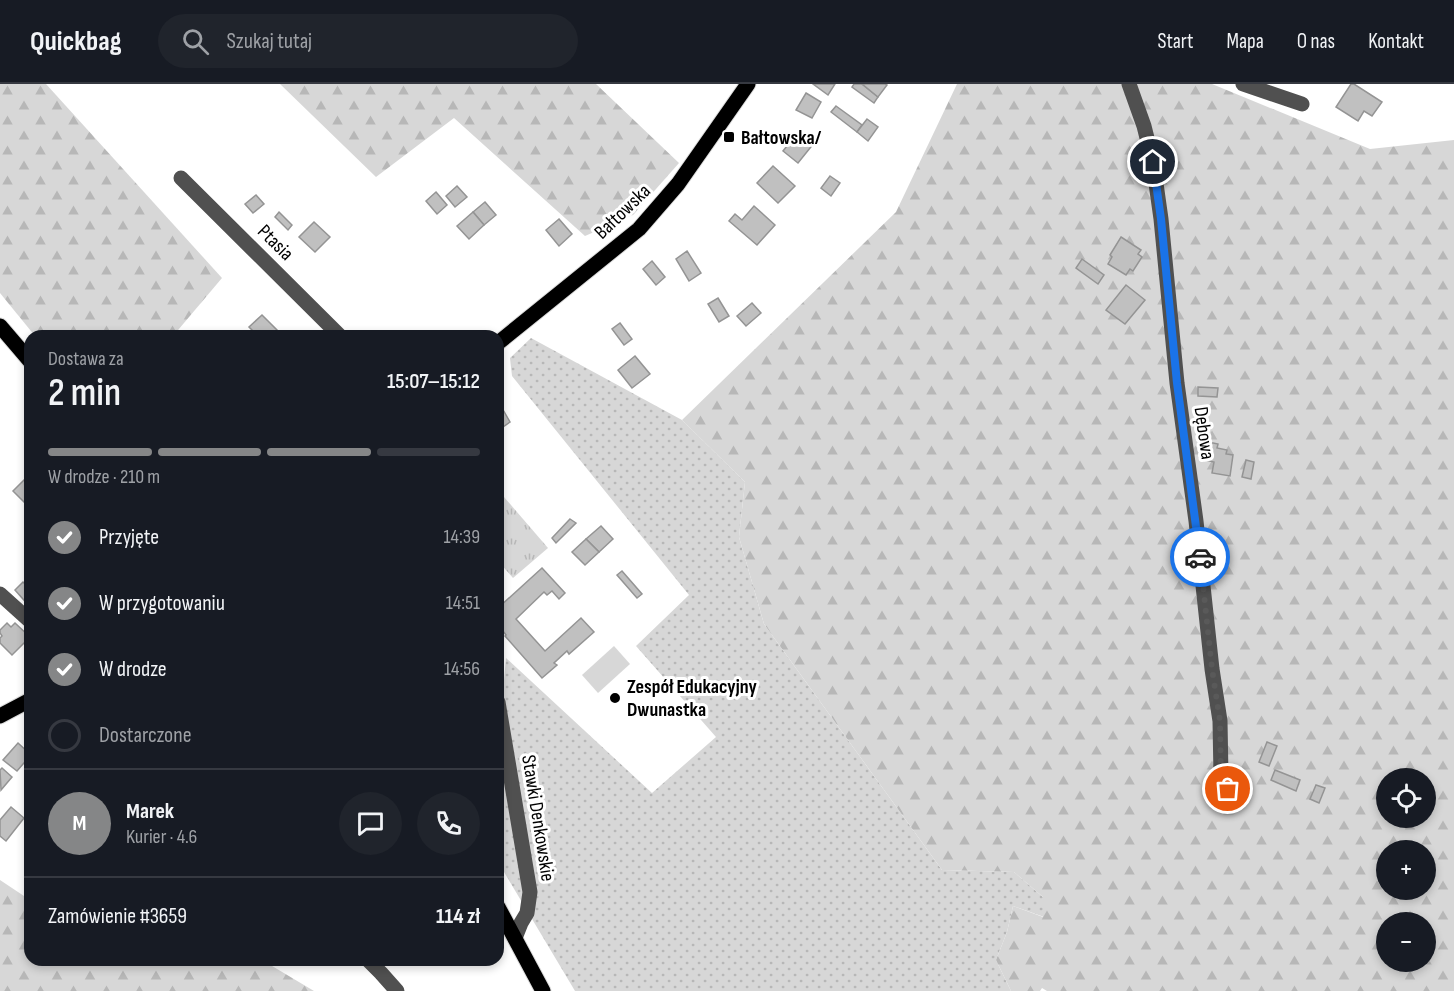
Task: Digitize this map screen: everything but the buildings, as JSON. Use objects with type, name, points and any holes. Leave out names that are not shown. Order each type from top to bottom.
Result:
[{"type":"main road","name":"Bałtowska","points":[[504,339],[639,229],[678,184],[748,84]]},
{"type":"main road","points":[[0,326],[24,354]]},
{"type":"main road","points":[[0,716],[24,703]]},
{"type":"main road","points":[[504,918],[543,991]]},
{"type":"street","name":"Dębowa","points":[[1129,84],[1144,126],[1153,162],[1177,383],[1220,721],[1221,776],[1228,789]]},
{"type":"street","points":[[1243,84],[1302,105]]},
{"type":"street","name":"Ptasia","points":[[181,178],[334,330]]},
{"type":"street","points":[[0,594],[24,616]]},
{"type":"street","name":"Stawki Denkowskie","points":[[504,738],[530,892],[527,913],[515,938]]},
{"type":"street","points":[[374,966],[397,991]]},
{"type":"street","points":[[381,973],[408,991]]},
{"type":"green space","points":[[0,84],[46,84],[222,278],[178,330],[30,330],[0,293]]},
{"type":"green space","points":[[280,84],[596,84],[679,163],[633,215],[585,236],[454,118],[376,177]]},
{"type":"green space","points":[[957,84],[1212,84],[1370,149],[1454,140],[1454,991],[1047,991],[1042,988],[1040,991],[1011,991],[996,960],[1007,932],[1013,906],[1043,917],[1043,897],[1014,872],[942,870],[764,624],[739,537],[745,482],[682,420],[896,212]]},
{"type":"green space","points":[[531,338],[682,420],[745,482],[739,537],[764,624],[942,870],[1014,872],[1043,897],[1044,917],[1013,906],[1007,932],[996,960],[1011,991],[575,991],[504,872],[506,658],[652,793],[716,737],[636,646],[689,595],[512,376],[510,358]]},
{"type":"green space","points":[[504,497],[548,548],[513,578],[504,568]]},
{"type":"green space","points":[[614,646],[630,664],[598,693],[582,675]]},
{"type":"green space","points":[[0,880],[24,896],[24,966],[272,966],[314,991],[0,991]]},
{"type":"way so far","points":[[1200,557],[1220,721],[1221,776],[1228,789]]},
{"type":"place","name":"Bałtowska/","points":[[729,137]]},
{"type":"place","name":"Zespół Edukacyjny Dwunastka","points":[[615,698]]},
{"type":"route","points":[[1153,162],[1177,383],[1200,557]]}]
